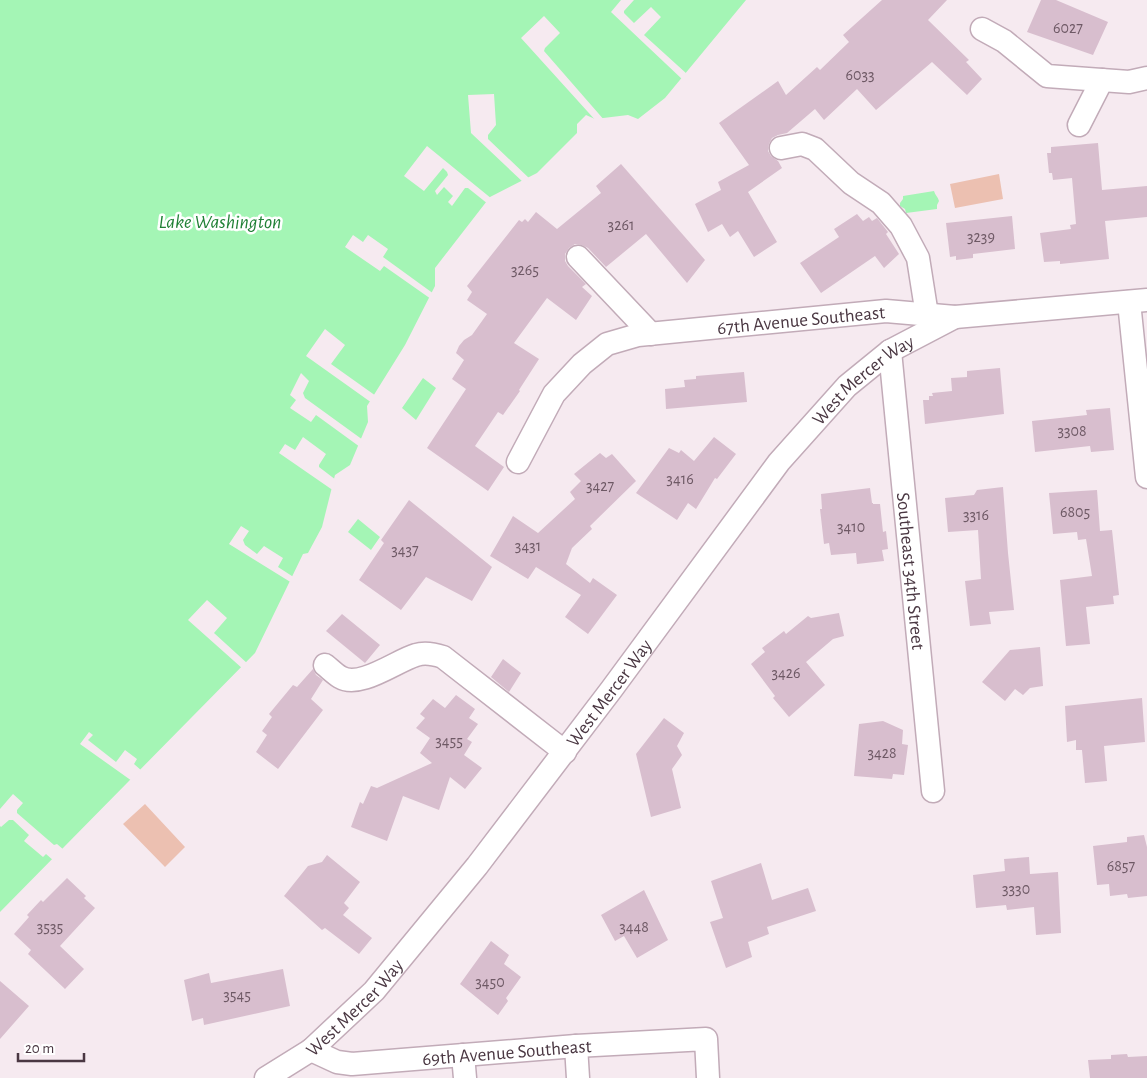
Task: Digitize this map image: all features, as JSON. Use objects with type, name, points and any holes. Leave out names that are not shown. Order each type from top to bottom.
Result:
[{"type":"street","points":[[982,29],[1004,41],[1047,76],[1129,82],[1147,78]]},
{"type":"street","points":[[1079,125],[1102,80]]},
{"type":"street","points":[[781,148],[802,144],[815,149],[851,183],[881,203],[901,226],[918,258],[927,315]]},
{"type":"street","points":[[578,257],[651,334]]},
{"type":"street","points":[[1138,301],[1147,477]]},
{"type":"street","name":"67th Avenue Southeast","points":[[518,462],[554,394],[582,364],[607,344],[638,335],[886,312],[955,317],[1138,301]]},
{"type":"street","name":"West Mercer Way","points":[[266,1078],[311,1050],[374,992],[477,866],[611,690],[780,462],[847,386],[890,351],[955,317]]},
{"type":"street","name":"Southeast 34th Street","points":[[890,351],[933,791]]},
{"type":"street","points":[[325,665],[341,678],[352,680],[371,676],[417,655],[432,654],[443,657],[564,752]]},
{"type":"street","name":"69th Avenue Southeast","points":[[311,1050],[337,1062],[352,1064],[576,1046],[706,1039],[708,1078]]},
{"type":"street","points":[[576,1046],[578,1078]]},
{"type":"street","points":[[463,1055],[465,1078]]},
{"type":"shaded area","points":[[999,174],[1003,199],[955,208],[950,184]]},
{"type":"shaded area","points":[[145,804],[185,847],[165,867],[123,824]]},
{"type":"water","name":"Lake Washington","points":[[0,0],[746,0],[665,98],[638,119],[628,115],[595,119],[586,115],[577,124],[577,133],[537,173],[490,197],[435,268],[435,286],[405,345],[367,406],[368,422],[350,465],[335,475],[322,527],[308,553],[303,554],[255,653],[0,912]]},
{"type":"water","points":[[934,191],[939,201],[937,209],[906,213],[905,209],[900,206],[903,196]]},
{"type":"water","points":[[423,378],[436,388],[416,420],[402,408]]},
{"type":"water","points":[[358,519],[380,537],[371,550],[348,532]]},
{"type":"pier","points":[[621,0],[634,0],[624,13],[634,23],[651,7],[661,17],[644,35],[687,74],[683,80],[611,12]]},
{"type":"pier","points":[[544,16],[560,33],[544,51],[605,121],[597,122],[521,38]]},
{"type":"pier","points":[[494,94],[496,125],[488,135],[488,139],[530,179],[524,183],[471,133],[468,95]]},
{"type":"pier","points":[[427,146],[492,199],[488,204],[468,188],[465,188],[452,206],[448,202],[453,196],[444,187],[437,195],[435,191],[448,175],[443,168],[424,191],[404,176]]},
{"type":"pier","points":[[353,235],[363,242],[368,235],[388,249],[383,257],[434,294],[431,299],[384,266],[380,271],[345,247]]},
{"type":"pier","points":[[325,329],[345,345],[331,364],[376,396],[372,403],[306,356]]},
{"type":"pier","points":[[301,373],[309,381],[303,393],[305,398],[363,440],[360,447],[316,415],[311,422],[290,408],[296,400],[290,395]]},
{"type":"pier","points":[[303,437],[326,454],[319,467],[336,480],[334,491],[279,453],[285,444],[295,450]]},
{"type":"pier","points":[[241,526],[249,531],[243,540],[245,545],[257,554],[264,546],[283,558],[278,567],[295,578],[292,583],[229,544]]},
{"type":"pier","points":[[207,600],[227,618],[214,633],[248,664],[243,669],[188,620]]},
{"type":"pier","points":[[89,732],[93,735],[88,740],[116,762],[125,750],[137,759],[134,764],[142,771],[132,781],[80,744]]},
{"type":"pier","points":[[13,794],[23,803],[17,810],[17,813],[54,845],[57,844],[64,850],[54,861],[46,854],[43,857],[24,841],[29,835],[13,820],[9,820],[0,826],[0,809]]},
{"type":"building","points":[[882,0],[947,0],[928,20],[969,60],[966,62],[982,79],[967,95],[932,62],[876,110],[857,89],[824,120],[815,109],[787,133],[772,138],[768,151],[782,168],[748,192],[777,242],[754,257],[738,231],[730,237],[722,224],[708,232],[695,204],[721,190],[718,182],[749,165],[719,123],[778,81],[786,95],[817,67],[820,70],[849,42],[843,35]]},
{"type":"building","points":[[1041,0],[1056,0],[1108,22],[1093,55],[1027,32]]},
{"type":"building","points":[[1098,143],[1102,190],[1147,186],[1147,217],[1105,221],[1109,259],[1060,264],[1060,261],[1044,262],[1040,233],[1071,229],[1070,225],[1076,224],[1072,178],[1053,180],[1052,173],[1049,173],[1047,153],[1051,153],[1051,147]]},
{"type":"building","points":[[621,164],[705,260],[687,283],[646,234],[606,267],[588,248],[575,244],[569,248],[565,254],[565,261],[586,284],[582,287],[592,296],[576,320],[547,298],[514,343],[539,359],[503,415],[498,412],[475,446],[504,467],[488,491],[427,448],[466,389],[452,379],[464,360],[456,353],[459,346],[472,335],[487,314],[467,300],[472,292],[467,286],[519,220],[522,222],[525,219],[528,222],[536,212],[557,229],[601,193],[596,186]]},
{"type":"building","points":[[857,214],[863,221],[869,217],[872,221],[877,218],[888,232],[886,234],[899,254],[884,268],[875,256],[821,293],[800,263],[839,237],[834,229]]},
{"type":"building","points":[[1012,216],[1015,249],[973,254],[973,258],[956,260],[956,256],[950,257],[946,223]]},
{"type":"building","points":[[1000,368],[1004,414],[925,424],[923,400],[929,400],[929,396],[933,396],[932,393],[952,391],[951,378],[967,377],[967,371]]},
{"type":"building","points":[[744,372],[747,402],[666,409],[665,389],[685,387],[684,380],[696,379],[696,376]]},
{"type":"building","points":[[1110,408],[1114,450],[1091,452],[1090,446],[1035,452],[1032,421],[1087,415],[1086,410]]},
{"type":"building","points":[[714,437],[736,454],[717,479],[715,478],[696,509],[688,503],[677,520],[636,493],[669,448],[679,453],[681,450],[694,461]]},
{"type":"building","points":[[600,453],[606,458],[612,454],[636,481],[590,526],[592,529],[572,548],[566,564],[590,583],[593,578],[617,595],[588,634],[565,617],[581,595],[536,567],[528,579],[490,556],[513,516],[538,533],[575,499],[570,492],[581,481],[574,474]]},
{"type":"building","points":[[1003,487],[1014,610],[989,612],[991,624],[970,626],[965,581],[981,579],[978,530],[948,532],[945,498],[974,495],[977,490]]},
{"type":"building","points":[[870,488],[872,503],[880,504],[883,532],[886,531],[888,549],[882,550],[884,561],[857,564],[856,553],[831,555],[829,543],[824,544],[820,509],[822,509],[821,494]]},
{"type":"building","points":[[1097,490],[1100,531],[1112,530],[1119,595],[1113,596],[1114,604],[1086,607],[1090,644],[1066,646],[1060,580],[1092,576],[1086,539],[1078,540],[1077,532],[1053,534],[1049,493]]},
{"type":"building","points":[[409,500],[492,567],[472,601],[426,577],[401,610],[359,580],[384,543],[381,540]]},
{"type":"building","points":[[839,613],[844,636],[833,639],[806,662],[825,685],[789,717],[773,698],[775,696],[751,664],[765,652],[762,648],[784,631],[786,634],[808,616],[811,618]]},
{"type":"building","points":[[342,614],[380,645],[365,663],[326,631]]},
{"type":"building","points":[[1040,647],[1043,686],[1030,688],[1023,695],[1015,689],[1005,701],[982,682],[1010,650]]},
{"type":"building","points":[[503,659],[521,673],[509,692],[491,677]]},
{"type":"building","points":[[313,669],[316,675],[323,680],[311,699],[323,710],[278,769],[256,752],[267,735],[262,731],[272,717],[269,714],[293,685],[297,687]]},
{"type":"building","points":[[456,695],[475,709],[469,718],[478,724],[467,739],[472,742],[464,755],[482,768],[465,789],[450,777],[439,810],[403,796],[387,841],[351,827],[360,802],[363,804],[371,786],[377,788],[432,763],[420,753],[430,738],[416,728],[425,718],[420,714],[433,699],[445,708]]},
{"type":"building","points":[[1142,698],[1145,742],[1104,746],[1107,781],[1085,783],[1082,750],[1076,750],[1076,740],[1067,742],[1065,706]]},
{"type":"building","points":[[664,718],[684,733],[677,746],[682,755],[672,769],[681,808],[651,817],[636,754]]},
{"type":"building","points":[[883,721],[903,730],[902,744],[908,745],[904,775],[893,774],[892,779],[854,776],[859,724]]},
{"type":"building","points":[[1144,835],[1147,847],[1147,896],[1128,898],[1127,894],[1110,896],[1109,884],[1097,885],[1093,846],[1127,842],[1127,837]]},
{"type":"building","points":[[327,855],[360,882],[344,903],[349,908],[343,915],[372,938],[359,954],[325,928],[322,930],[284,896],[308,866],[322,862]]},
{"type":"building","points":[[1029,857],[1030,874],[1058,872],[1061,933],[1036,935],[1034,907],[1007,910],[1006,905],[976,908],[973,875],[1005,871],[1004,859]]},
{"type":"building","points":[[761,863],[772,900],[808,888],[816,911],[767,927],[769,934],[748,942],[752,957],[726,968],[710,922],[723,918],[711,881]]},
{"type":"building","points":[[67,878],[86,896],[84,898],[95,908],[60,946],[84,969],[65,989],[28,954],[31,950],[14,934],[29,917],[27,915],[41,900],[43,902]]},
{"type":"building","points":[[644,890],[668,940],[637,958],[624,936],[615,941],[601,915]]},
{"type":"building","points":[[491,941],[509,955],[504,964],[521,977],[506,998],[508,1001],[498,1015],[460,984]]},
{"type":"building","points":[[283,969],[290,1006],[204,1025],[203,1018],[192,1021],[184,980],[209,973],[211,983]]},
{"type":"building","points":[[0,981],[29,1006],[0,1039]]},
{"type":"building","points":[[1127,1054],[1128,1057],[1147,1056],[1147,1078],[1090,1078],[1088,1060],[1111,1059],[1111,1055]]}]
